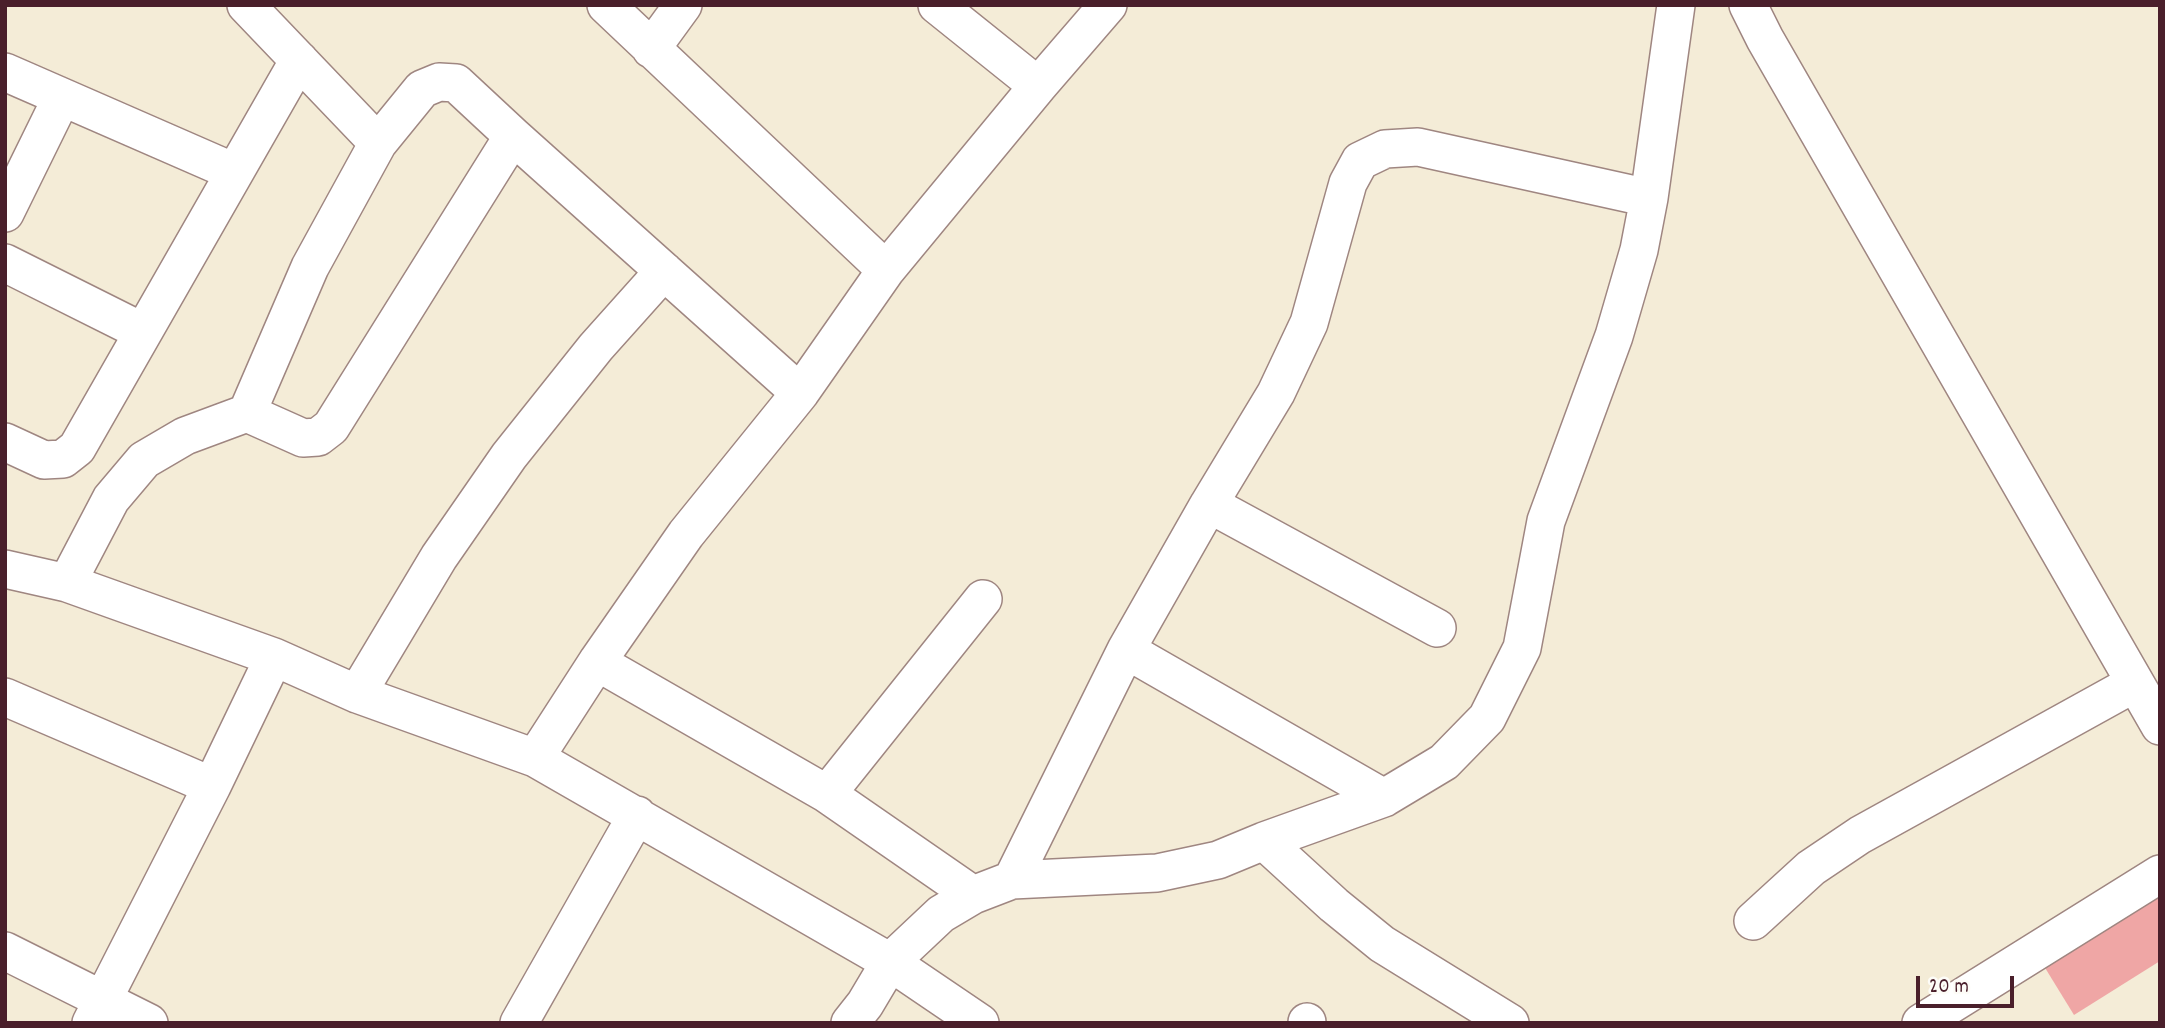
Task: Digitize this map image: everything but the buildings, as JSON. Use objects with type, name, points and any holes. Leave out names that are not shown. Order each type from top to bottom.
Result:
[{"type":"street","points":[[246,5],[378,143]]},
{"type":"street","points":[[606,5],[886,270]]},
{"type":"street","points":[[651,49],[683,5]]},
{"type":"street","points":[[937,5],[1038,86]]},
{"type":"street","points":[[535,758],[597,662],[687,534],[800,393],[886,270],[1108,5]]},
{"type":"street","points":[[850,1023],[865,1004],[890,962],[941,914],[973,895],[1012,880],[1157,873],[1217,860],[1384,798],[1444,762],[1487,718],[1522,648],[1546,521],[1614,336],[1639,250],[1649,198],[1676,5]]},
{"type":"street","points":[[1748,5],[1765,39],[2160,726]]},
{"type":"street","points":[[5,442],[44,460],[63,459],[77,448],[299,60]]},
{"type":"street","points":[[5,72],[234,172]]},
{"type":"street","points":[[247,414],[310,267],[378,143],[422,89],[439,82],[456,83],[800,393]]},
{"type":"street","points":[[5,213],[62,97]]},
{"type":"street","points":[[67,583],[111,499],[144,460],[185,436],[247,414],[303,438],[318,438],[331,427],[513,136]]},
{"type":"street","points":[[1012,880],[1126,650],[1276,393],[1309,323],[1348,183],[1360,161],[1385,149],[1418,148],[1649,198]]},
{"type":"street","points":[[5,263],[144,331]]},
{"type":"street","points":[[357,694],[439,557],[509,456],[596,347],[664,271]]},
{"type":"street","points":[[1209,504],[1437,628]]},
{"type":"street","points":[[5,569],[67,583],[274,657],[357,694],[535,758],[890,962],[980,1023]]},
{"type":"street","points":[[827,794],[984,599]]},
{"type":"street","points":[[1126,650],[1384,798]]},
{"type":"street","points":[[97,1012],[274,657]]},
{"type":"street","points":[[597,662],[827,794],[973,895]]},
{"type":"street","points":[[1753,921],[1811,868],[1860,835],[2135,682]]},
{"type":"street","points":[[5,698],[212,786]]},
{"type":"street","points":[[519,1023],[637,815]]},
{"type":"street","points":[[1264,841],[1334,905],[1382,944],[1510,1023]]},
{"type":"street","points":[[1921,1023],[2160,874]]},
{"type":"street","points":[[5,951],[97,1012],[149,1023]]}]
